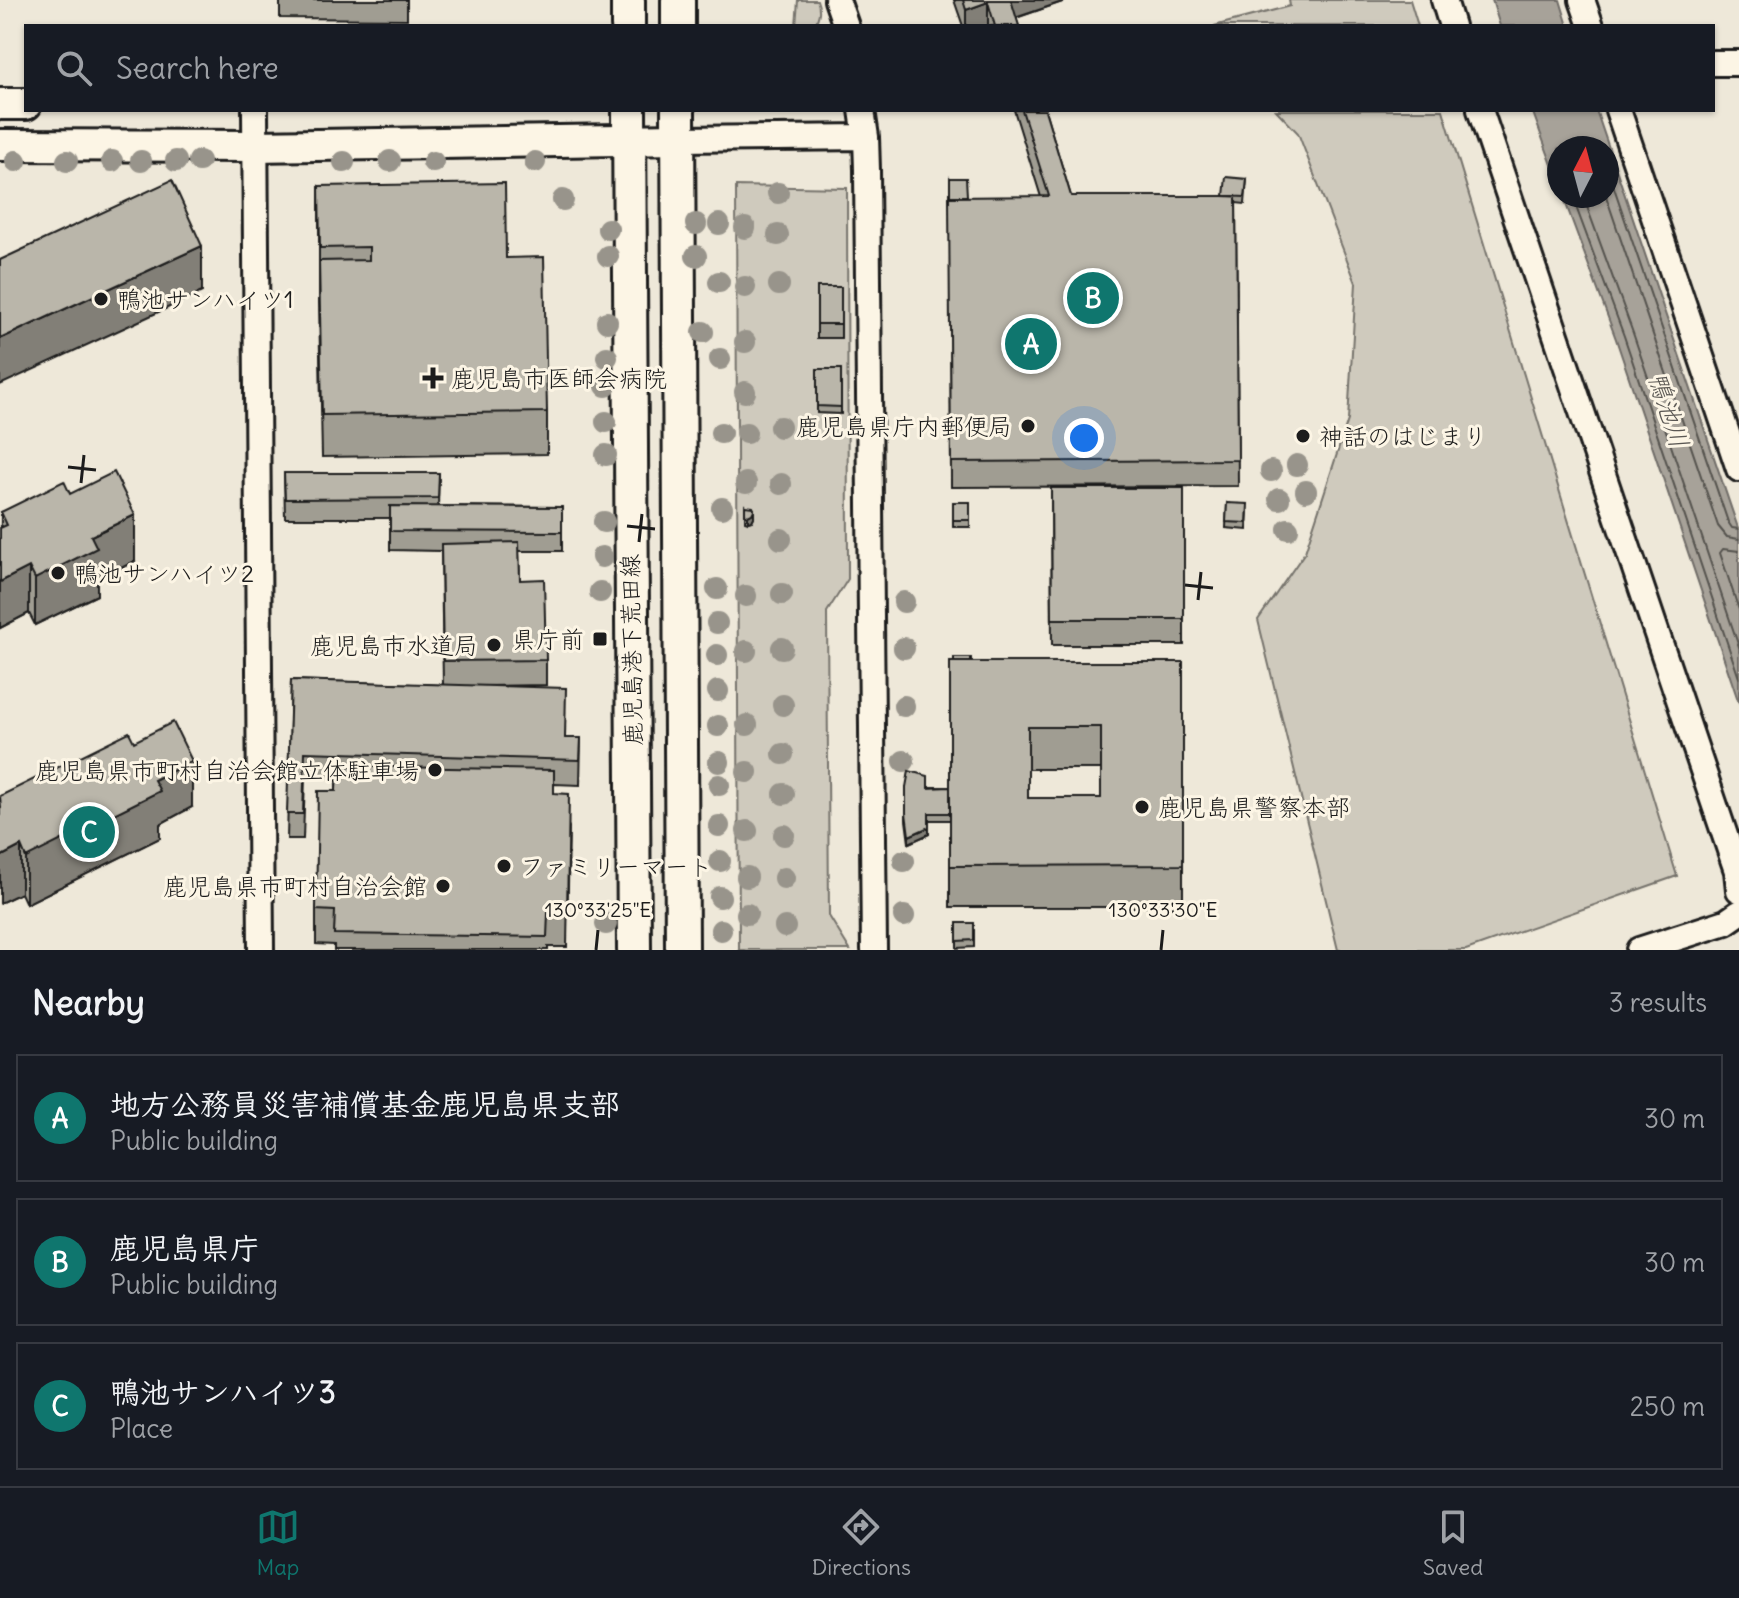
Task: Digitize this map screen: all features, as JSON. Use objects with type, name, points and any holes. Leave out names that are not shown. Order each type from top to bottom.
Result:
[{"type":"main road","points":[[628,0],[628,24]]},
{"type":"main road","points":[[678,0],[678,24]]},
{"type":"main road","name":"鹿児島港下荒田線","points":[[678,124],[682,950]]},
{"type":"main road","name":"鹿児島港下荒田線","points":[[629,125],[634,950]]},
{"type":"street","points":[[837,0],[845,24]]},
{"type":"street","points":[[1444,0],[1451,24]]},
{"type":"street","points":[[1582,0],[1590,24]]},
{"type":"street","points":[[1715,63],[1739,63]]},
{"type":"street","points":[[0,104],[24,104]]},
{"type":"street","points":[[255,112],[261,950]]},
{"type":"street","points":[[862,112],[866,137],[874,950]]},
{"type":"street","points":[[1481,112],[1737,871],[1739,890]]},
{"type":"street","points":[[1619,112],[1739,469]]},
{"type":"street","points":[[0,145],[255,146],[678,124],[866,137]]},
{"type":"street","points":[[1639,950],[1726,922],[1739,913]]},
{"type":"shaded area","points":[[798,0],[817,0],[819,13],[815,24],[796,24]]},
{"type":"shaded area","points":[[1289,0],[1410,0],[1417,24],[1222,24],[1290,6]]},
{"type":"shaded area","points":[[1278,112],[1444,112],[1677,876],[1466,950],[1338,950],[1258,620],[1305,552],[1348,420],[1356,283],[1298,133]]},
{"type":"shaded area","points":[[736,186],[847,188],[848,579],[827,612],[829,916],[850,950],[739,950]]},
{"type":"water","points":[[1492,0],[1560,0],[1567,24],[1499,24]]},
{"type":"water","points":[[1533,112],[1597,112],[1605,136],[1547,136],[1547,151]]},
{"type":"water","name":"鴨池川","points":[[1619,178],[1739,531],[1739,703],[1616,339],[1567,208],[1619,208]]},
{"type":"building","points":[[963,0],[1011,0],[1018,24],[994,24],[988,2],[966,10]]},
{"type":"building","points":[[1023,112],[1046,112],[1071,196],[1236,196],[1238,460],[951,462],[949,197],[1049,196]]},
{"type":"building","points":[[1226,177],[1247,179],[1245,197],[1224,196]]},
{"type":"building","points":[[950,178],[966,178],[967,196],[950,196]]},
{"type":"building","points":[[172,180],[202,246],[0,339],[0,260]]},
{"type":"building","name":"鹿児島市医師会病院","points":[[505,183],[506,258],[544,257],[547,412],[322,415],[319,261],[369,260],[369,247],[320,248],[319,186]]},
{"type":"building","points":[[817,287],[841,287],[841,324],[817,324]]},
{"type":"building","points":[[817,369],[841,369],[841,407],[817,406]]},
{"type":"building","points":[[114,472],[135,515],[91,536],[97,548],[35,579],[29,567],[0,582],[0,528],[7,525],[1,512],[64,481],[70,494]]},
{"type":"building","points":[[284,473],[439,473],[438,498],[285,499]]},
{"type":"building","points":[[1051,488],[1184,488],[1184,619],[1052,619]]},
{"type":"building","points":[[953,502],[970,502],[970,520],[953,520]]},
{"type":"building","points":[[1227,503],[1248,504],[1247,523],[1226,522]]},
{"type":"building","points":[[390,506],[562,507],[562,532],[390,531]]},
{"type":"building","points":[[745,506],[753,507],[752,514],[745,514]]},
{"type":"building","name":"鹿児島市水道局","points":[[519,542],[520,580],[544,579],[546,660],[443,661],[441,544]]},
{"type":"building","points":[[954,658],[971,658],[971,662],[954,662]]},
{"type":"building","name":"鹿児島県警察本部","points":[[950,662],[1183,662],[1183,865],[950,866]],"holes":[[[1028,727],[1101,727],[1101,798],[1028,798]]]},
{"type":"building","name":"鹿児島県市町村自治会館立体駐車場","points":[[291,680],[566,688],[565,738],[581,738],[580,760],[305,752],[303,814],[287,814]]},
{"type":"building","points":[[173,722],[192,761],[154,780],[160,791],[26,858],[21,846],[0,857],[0,796],[129,732],[134,742]]},
{"type":"building","name":"鹿児島県市町村自治会館","points":[[337,766],[554,770],[554,793],[569,794],[567,913],[548,913],[547,937],[334,934],[335,911],[316,910],[318,791],[336,791]]},
{"type":"building","points":[[909,771],[928,776],[928,788],[950,787],[950,813],[929,813],[929,827],[909,836],[906,787]]},
{"type":"building","points":[[957,923],[974,923],[974,940],[957,941]]},
{"type":"place","name":"鹿児島県庁","points":[[1093,298]]},
{"type":"place","name":"鴨池サンハイツ1","points":[[101,299]]},
{"type":"place","name":"地方公務員災害補償基金鹿児島県支部","points":[[1031,344]]},
{"type":"place","name":"鹿児島市医師会病院","points":[[433,378]]},
{"type":"place","name":"鹿児島県庁内郵便局","points":[[1028,426]]},
{"type":"place","name":"神話のはじまり","points":[[1303,436]]},
{"type":"place","name":"鴨池サンハイツ2","points":[[58,573]]},
{"type":"place","name":"県庁前","points":[[600,639]]},
{"type":"place","name":"鹿児島市水道局","points":[[494,645]]},
{"type":"place","name":"鹿児島県市町村自治会館立体駐車場","points":[[435,770]]},
{"type":"place","name":"鹿児島県警察本部","points":[[1142,807]]},
{"type":"place","name":"鴨池サンハイツ3","points":[[89,832]]},
{"type":"place","name":"ファミリーマート","points":[[504,866]]},
{"type":"place","name":"鹿児島県市町村自治会館","points":[[443,886]]}]
